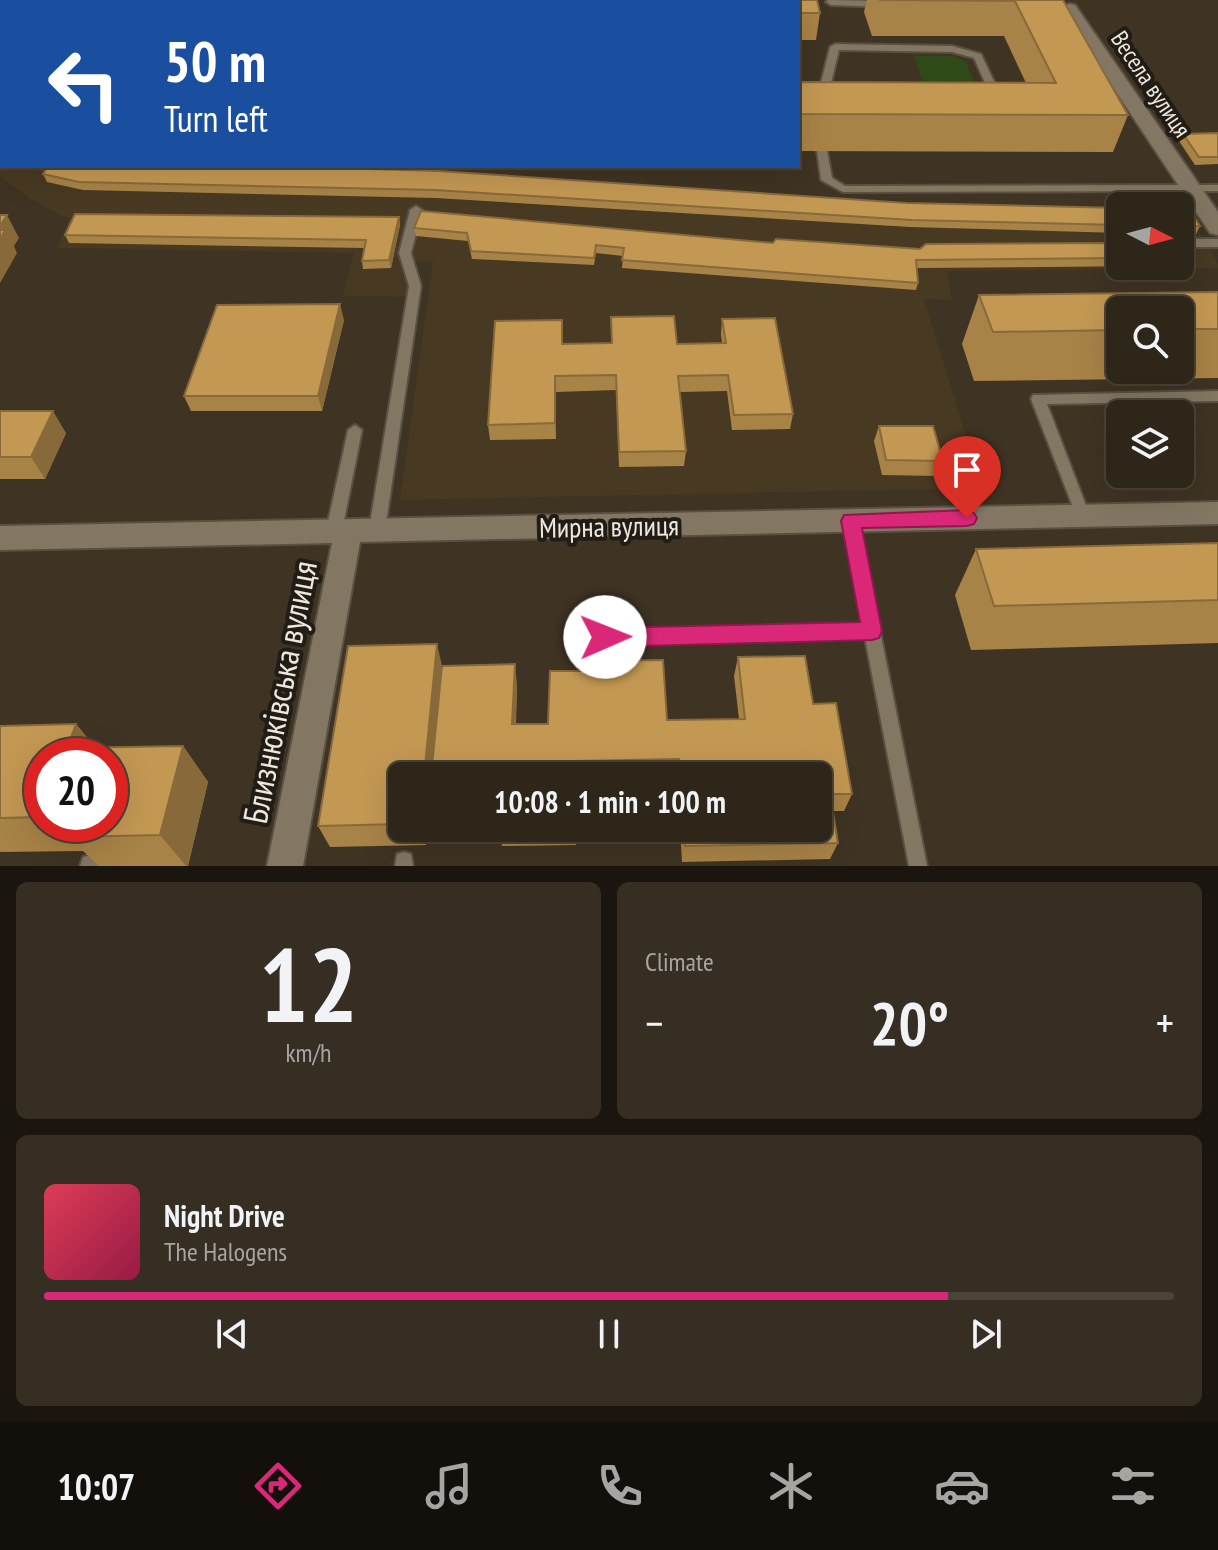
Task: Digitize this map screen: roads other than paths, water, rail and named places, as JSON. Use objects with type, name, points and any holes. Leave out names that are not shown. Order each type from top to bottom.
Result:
[{"type":"street","name":"Весела вулиця","points":[[1061,9],[1218,228]]},
{"type":"street","name":"Мирна вулиця","points":[[0,538],[1218,513]]},
{"type":"street","name":"Близнюківська вулиця","points":[[285,866],[353,531]]},
{"type":"lane","points":[[831,2],[894,4]]},
{"type":"lane","points":[[820,119],[835,47],[952,49],[978,56],[992,88],[972,104]]},
{"type":"lane","points":[[821,103],[837,103]]},
{"type":"lane","points":[[822,151],[827,180],[843,189],[1218,188]]},
{"type":"lane","points":[[353,531],[415,286],[405,253],[416,210]]},
{"type":"lane","points":[[1194,243],[1218,243]]},
{"type":"lane","points":[[1083,516],[1038,399],[1218,396]]},
{"type":"lane","points":[[353,531],[355,430]]},
{"type":"lane","points":[[850,521],[918,866]]},
{"type":"lane","points":[[605,637],[872,631]]}]
